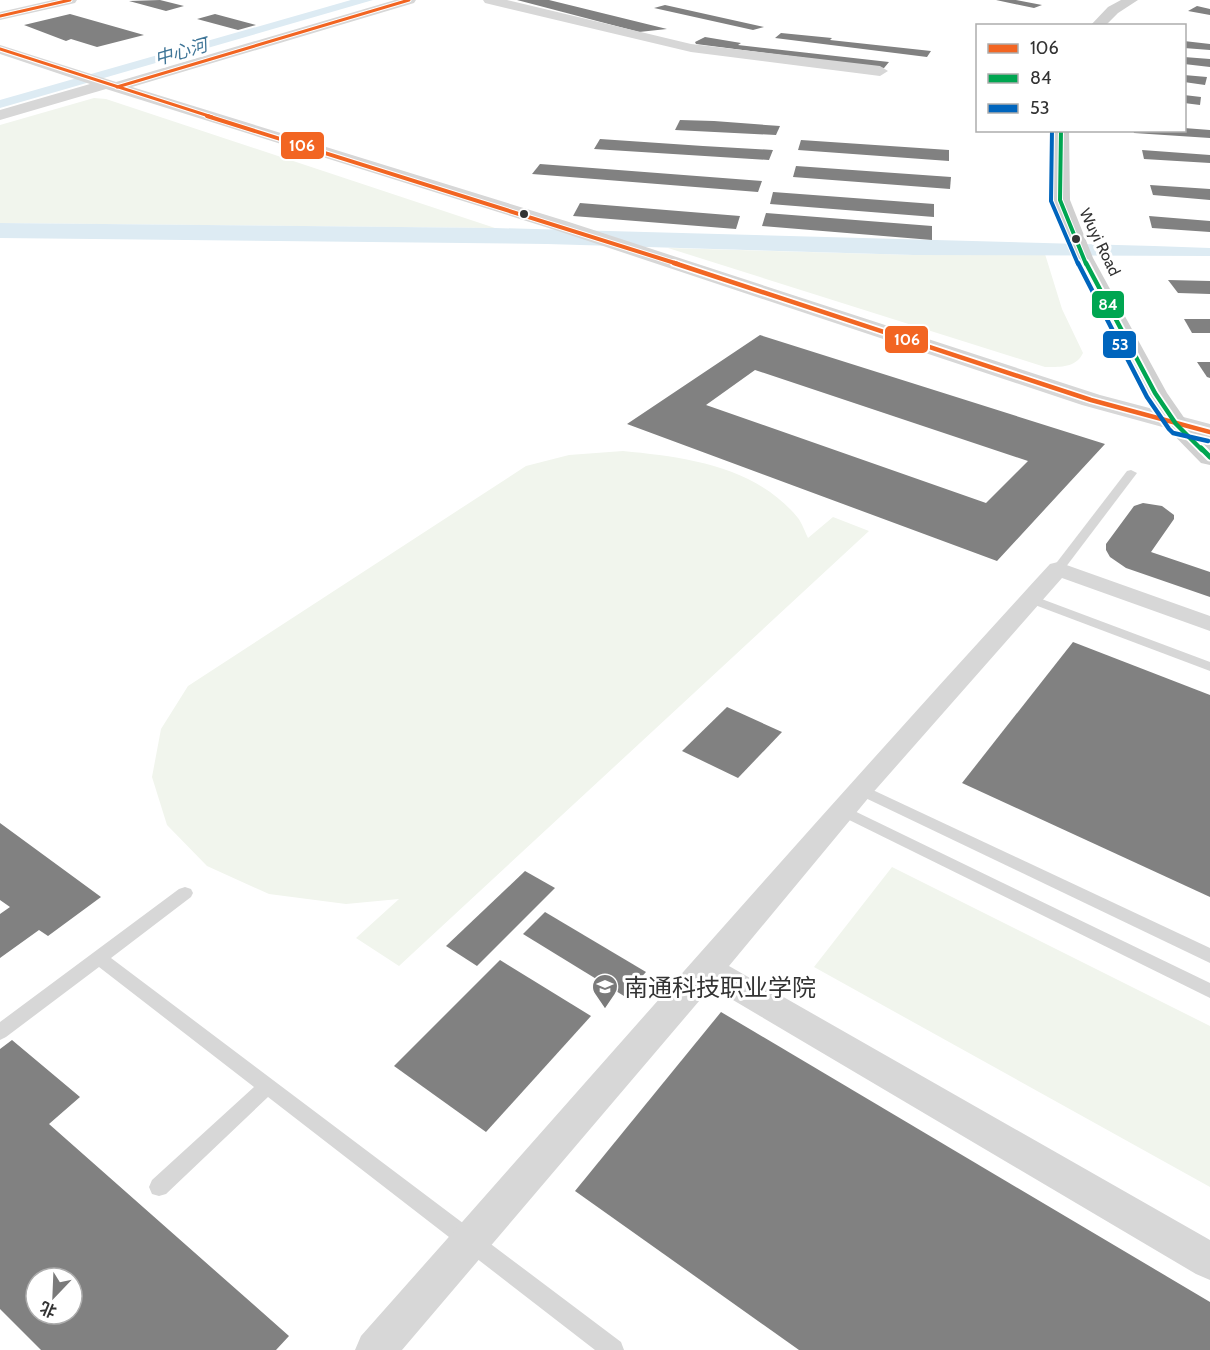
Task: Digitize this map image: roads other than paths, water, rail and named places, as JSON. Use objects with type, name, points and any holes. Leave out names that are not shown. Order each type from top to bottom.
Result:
[{"type":"main road","points":[[1098,24],[1113,10],[1131,0]]},
{"type":"main road","points":[[1116,24],[1148,0]]},
{"type":"main road","name":"Wuyi Road","points":[[1061,132],[1060,200],[1080,250],[1155,393],[1199,431]]},
{"type":"main road","name":"Wuyi Road","points":[[1077,132],[1078,198],[1082,207]]},
{"type":"main road","name":"Wuyi Road","points":[[1107,258],[1199,431],[1210,457]]},
{"type":"street","points":[[0,16],[70,0]]},
{"type":"street","points":[[0,116],[409,0]]},
{"type":"street","points":[[490,0],[691,48],[880,71]]},
{"type":"street","points":[[0,49],[562,226],[1091,400],[1199,431]]},
{"type":"street","points":[[40,81],[74,74]]},
{"type":"street","points":[[375,1350],[851,800],[1058,569],[1210,624]]},
{"type":"street","points":[[707,969],[1210,1260]]},
{"type":"lane","points":[[1058,569],[1131,473]]},
{"type":"lane","points":[[1031,599],[1210,667]]},
{"type":"lane","points":[[851,800],[1210,956]]},
{"type":"lane","points":[[851,800],[1210,991]]},
{"type":"lane","points":[[0,1032],[185,893]]},
{"type":"lane","points":[[99,958],[613,1350]]},
{"type":"lane","points":[[159,1187],[267,1086]]},
{"type":"water","name":"中心河","points":[[351,0],[373,0],[0,108],[0,100]]},
{"type":"water","points":[[0,223],[495,228],[1210,248],[1210,256],[914,255],[547,244],[0,238]]},
{"type":"place","name":"南通科技职业学院","points":[[605,1010]]}]
